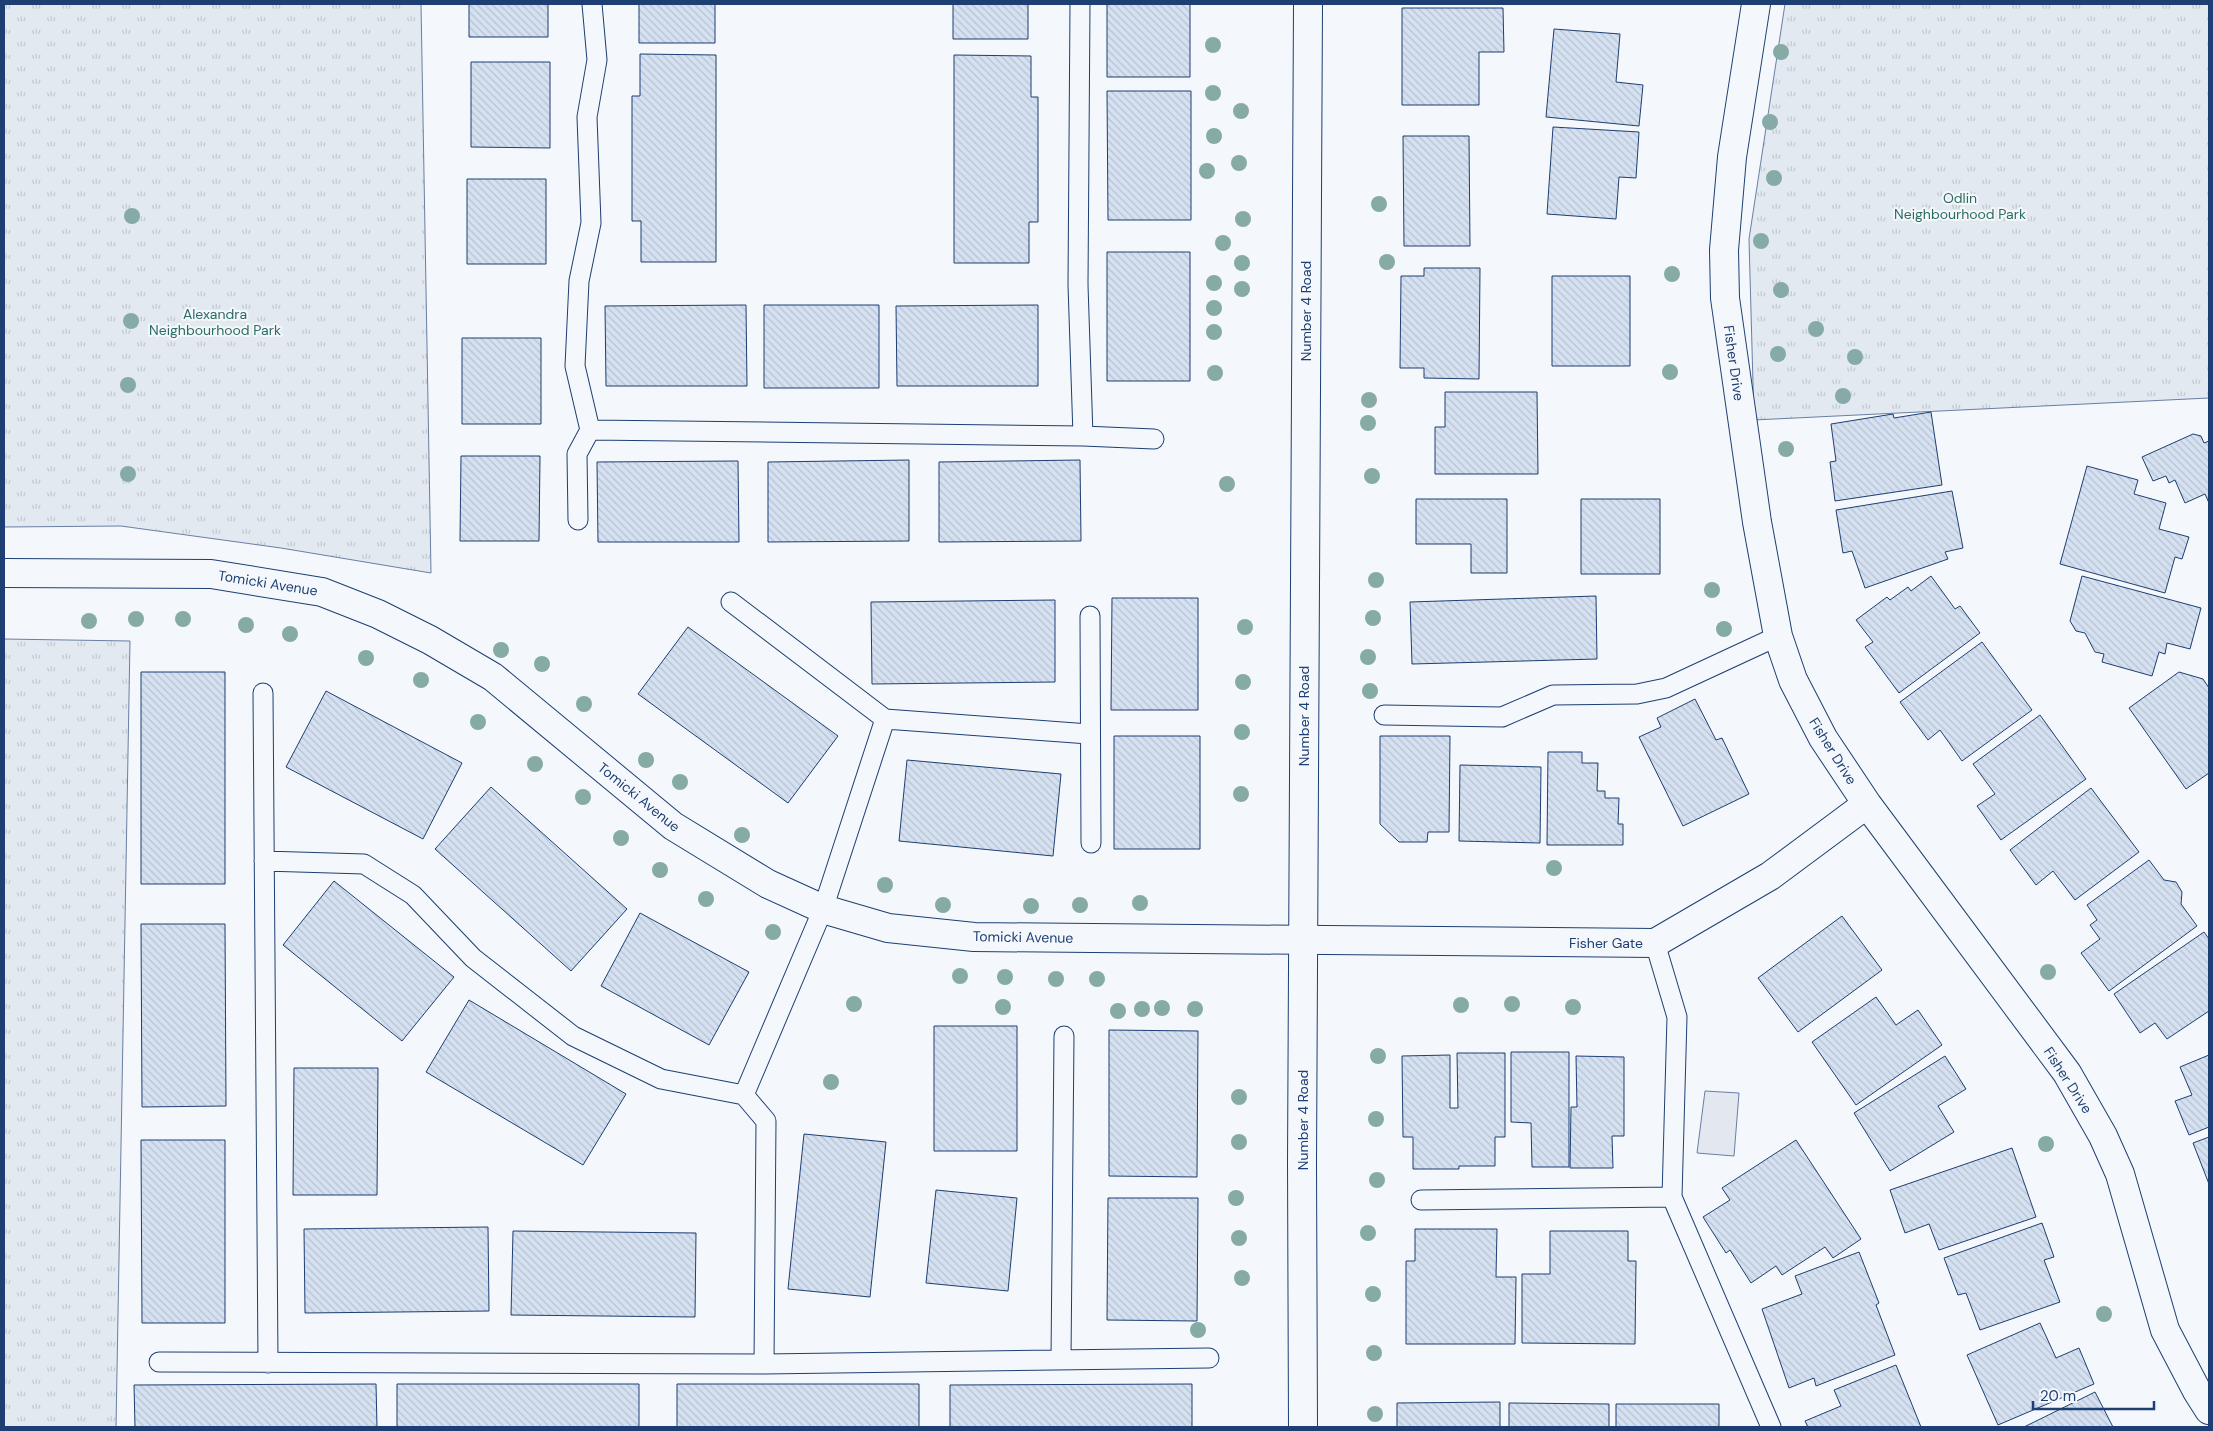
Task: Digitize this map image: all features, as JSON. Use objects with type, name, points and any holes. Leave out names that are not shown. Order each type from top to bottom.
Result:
[{"type":"street","name":"Number 4 Road","points":[[1303,1427],[1308,4]]},
{"type":"street","name":"Fisher Drive","points":[[1756,4],[1732,157],[1724,250],[1725,298],[1757,522],[1778,636],[1793,680],[1823,738],[1867,804],[2067,1073],[2103,1136],[2120,1174],[2165,1330],[2196,1391],[2209,1410]]},
{"type":"street","name":"Tomicki Avenue","points":[[4,573],[211,574],[322,592],[378,614],[430,640],[493,677],[673,826],[768,884],[823,909],[888,928],[974,937],[1304,941]]},
{"type":"street","name":"Fisher Gate","points":[[1304,941],[1655,943],[1770,876],[1867,804]]},
{"type":"lane","points":[[578,520],[577,454],[590,430],[575,366],[580,281],[591,222],[586,118],[597,60],[592,4]]},
{"type":"lane","points":[[1080,4],[1078,284],[1083,436]]},
{"type":"lane","points":[[590,430],[1083,436],[1154,439]]},
{"type":"lane","points":[[731,602],[885,719],[1089,734]]},
{"type":"lane","points":[[1090,616],[1089,734],[1091,843]]},
{"type":"lane","points":[[1384,716],[1502,717],[1553,695],[1637,694],[1666,688],[1778,636]]},
{"type":"lane","points":[[263,693],[268,1363]]},
{"type":"lane","points":[[744,1095],[823,909],[885,719]]},
{"type":"lane","points":[[264,861],[364,864],[414,895],[473,958],[573,1036],[661,1079],[744,1095],[766,1121],[764,1364]]},
{"type":"lane","points":[[1655,943],[1676,1017],[1672,1197],[1771,1427]]},
{"type":"lane","points":[[1061,1359],[1064,1036]]},
{"type":"lane","points":[[1421,1200],[1672,1197]]},
{"type":"lane","points":[[159,1362],[764,1364],[1209,1358]]},
{"type":"green space","name":"Alexandra Neighbourhood Park","points":[[4,4],[421,4],[431,573],[281,548],[121,526],[4,527]]},
{"type":"green space","name":"Odlin Neighbourhood Park","points":[[1785,4],[2209,4],[2209,398],[1754,420],[1749,239]]},
{"type":"green space","points":[[4,639],[130,641],[116,1427],[4,1427]]},
{"type":"shaded area","points":[[1705,1091],[1739,1093],[1734,1156],[1697,1153]]},
{"type":"building","points":[[469,4],[548,4],[548,37],[469,37]]},
{"type":"building","points":[[639,4],[715,4],[715,43],[639,43]]},
{"type":"building","points":[[953,4],[1028,4],[1028,39],[953,39]]},
{"type":"building","points":[[1107,4],[1190,4],[1190,77],[1107,77]]},
{"type":"building","points":[[1402,8],[1503,8],[1504,52],[1479,52],[1479,105],[1402,105]]},
{"type":"building","points":[[1554,29],[1620,34],[1616,82],[1643,85],[1639,126],[1546,117]]},
{"type":"building","points":[[640,54],[716,55],[716,262],[641,262],[641,221],[632,221],[632,96],[640,96]]},
{"type":"building","points":[[954,55],[1031,56],[1031,97],[1038,97],[1038,222],[1029,222],[1029,263],[954,263]]},
{"type":"building","points":[[471,62],[550,62],[550,148],[471,147]]},
{"type":"building","points":[[1107,91],[1191,91],[1191,220],[1108,220]]},
{"type":"building","points":[[1553,127],[1639,132],[1636,178],[1619,177],[1616,219],[1547,214]]},
{"type":"building","points":[[1403,136],[1469,136],[1470,246],[1404,246]]},
{"type":"building","points":[[467,179],[546,179],[546,264],[467,264]]},
{"type":"building","points":[[1107,252],[1190,252],[1190,381],[1107,381]]},
{"type":"building","points":[[1424,268],[1480,268],[1479,379],[1424,378],[1424,368],[1400,368],[1401,276],[1424,276]]},
{"type":"building","points":[[1552,276],[1630,276],[1630,366],[1552,366]]},
{"type":"building","points":[[746,305],[747,386],[606,386],[605,306]]},
{"type":"building","points":[[764,305],[879,305],[879,388],[764,388]]},
{"type":"building","points":[[1038,305],[1038,386],[897,386],[896,306]]},
{"type":"building","points":[[462,338],[541,338],[541,424],[462,424]]},
{"type":"building","points":[[1445,392],[1537,392],[1538,474],[1435,474],[1435,427],[1445,427]]},
{"type":"building","points":[[1931,412],[1942,485],[1835,501],[1830,462],[1836,461],[1831,424],[1893,414],[1894,418]]},
{"type":"building","points":[[2193,434],[2201,436],[2204,443],[2209,441],[2209,503],[2205,494],[2185,503],[2175,480],[2169,483],[2166,476],[2153,481],[2142,457]]},
{"type":"building","points":[[461,456],[540,456],[539,541],[460,541]]},
{"type":"building","points":[[909,460],[909,541],[768,542],[768,462]]},
{"type":"building","points":[[1080,460],[1081,541],[939,542],[939,462]]},
{"type":"building","points":[[738,461],[739,542],[598,542],[597,462]]},
{"type":"building","points":[[2087,466],[2138,480],[2134,494],[2166,503],[2159,529],[2189,537],[2182,559],[2175,557],[2165,593],[2060,564]]},
{"type":"building","points":[[1952,491],[1963,548],[1945,552],[1948,559],[1865,588],[1852,551],[1843,553],[1836,510]]},
{"type":"building","points":[[1416,499],[1507,499],[1507,573],[1471,573],[1471,544],[1416,544]]},
{"type":"building","points":[[1581,499],[1660,499],[1660,574],[1581,574]]},
{"type":"building","points":[[1931,576],[1955,609],[1960,606],[1980,633],[1899,693],[1865,647],[1873,642],[1856,620],[1887,597],[1890,600],[1908,587],[1911,591]]},
{"type":"building","points":[[2082,576],[2201,608],[2190,649],[2167,643],[2165,654],[2159,652],[2152,676],[2102,662],[2104,654],[2095,652],[2085,633],[2076,631],[2070,621]]},
{"type":"building","points":[[1596,596],[1597,659],[1412,664],[1410,602]]},
{"type":"building","points":[[1112,598],[1198,598],[1198,710],[1111,710]]},
{"type":"building","points":[[1055,600],[1055,682],[872,684],[871,602]]},
{"type":"building","points":[[688,627],[838,736],[788,803],[638,694]]},
{"type":"building","points":[[1982,642],[2032,710],[1962,761],[1940,730],[1928,740],[1900,702]]},
{"type":"building","points":[[141,672],[225,672],[225,884],[141,884]]},
{"type":"building","points":[[2179,672],[2203,679],[2209,688],[2209,773],[2186,789],[2129,708]]},
{"type":"building","points":[[326,691],[462,763],[423,839],[286,767]]},
{"type":"building","points":[[1695,699],[1716,740],[1722,738],[1749,794],[1683,826],[1639,737],[1661,727],[1657,718]]},
{"type":"building","points":[[2040,715],[2086,779],[2001,840],[1977,806],[1995,794],[1973,764]]},
{"type":"building","points":[[1114,736],[1200,736],[1200,849],[1114,849]]},
{"type":"building","points":[[1380,736],[1450,736],[1449,832],[1428,832],[1427,842],[1399,842],[1380,824]]},
{"type":"building","points":[[1548,752],[1582,752],[1582,763],[1598,763],[1597,791],[1605,791],[1605,798],[1619,798],[1618,824],[1623,824],[1623,845],[1547,845]]},
{"type":"building","points":[[907,760],[1061,774],[1053,856],[899,841]]},
{"type":"building","points":[[1460,765],[1541,767],[1540,843],[1459,841]]},
{"type":"building","points":[[491,787],[627,909],[571,971],[435,849]]},
{"type":"building","points":[[2091,788],[2139,852],[2075,900],[2053,871],[2036,885],[2010,850]]},
{"type":"building","points":[[2149,860],[2164,880],[2176,882],[2182,892],[2181,904],[2197,926],[2109,991],[2081,953],[2100,939],[2090,925],[2097,920],[2087,905]]},
{"type":"building","points":[[334,881],[454,977],[402,1041],[283,945]]},
{"type":"building","points":[[640,913],[749,972],[709,1045],[601,986]]},
{"type":"building","points":[[1842,916],[1882,970],[1798,1032],[1758,978]]},
{"type":"building","points":[[141,924],[225,924],[226,1106],[142,1107]]},
{"type":"building","points":[[2204,932],[2209,939],[2209,1011],[2167,1039],[2155,1023],[2140,1033],[2114,994]]},
{"type":"building","points":[[1876,997],[1896,1025],[1918,1010],[1942,1045],[1856,1105],[1812,1042]]},
{"type":"building","points":[[469,1000],[626,1094],[583,1165],[426,1072]]},
{"type":"building","points":[[934,1026],[1017,1026],[1017,1151],[934,1151]]},
{"type":"building","points":[[1109,1030],[1198,1031],[1197,1177],[1109,1176]]},
{"type":"building","points":[[1511,1052],[1569,1052],[1569,1167],[1532,1167],[1531,1123],[1511,1122]]},
{"type":"building","points":[[1457,1053],[1505,1053],[1505,1137],[1495,1137],[1495,1166],[1459,1166],[1459,1169],[1413,1169],[1413,1137],[1403,1137],[1402,1056],[1450,1055],[1450,1108],[1458,1108]]},
{"type":"building","points":[[2209,1055],[2209,1127],[2189,1135],[2175,1101],[2192,1095],[2180,1067]]},
{"type":"building","points":[[1576,1056],[1624,1057],[1624,1136],[1612,1136],[1613,1168],[1570,1168],[1571,1107],[1577,1107]]},
{"type":"building","points":[[1945,1056],[1966,1089],[1938,1106],[1954,1132],[1890,1171],[1854,1113]]},
{"type":"building","points":[[294,1068],[378,1068],[377,1195],[293,1195]]},
{"type":"building","points":[[804,1134],[886,1142],[870,1297],[788,1289]]},
{"type":"building","points":[[2209,1137],[2209,1184],[2193,1143]]},
{"type":"building","points":[[141,1140],[225,1140],[225,1323],[142,1323]]},
{"type":"building","points":[[1796,1140],[1861,1239],[1833,1258],[1825,1247],[1782,1275],[1776,1266],[1751,1283],[1730,1250],[1726,1253],[1703,1217],[1730,1200],[1722,1188]]},
{"type":"building","points":[[2012,1148],[2036,1217],[1939,1250],[1929,1224],[1905,1233],[1890,1190]]},
{"type":"building","points":[[936,1190],[1017,1198],[1008,1291],[926,1283]]},
{"type":"building","points":[[1108,1198],[1198,1198],[1197,1321],[1107,1320]]},
{"type":"building","points":[[2042,1223],[2054,1257],[2044,1260],[2060,1302],[1980,1330],[1966,1293],[1958,1295],[1944,1258]]},
{"type":"building","points":[[488,1227],[489,1311],[305,1313],[304,1229]]},
{"type":"building","points":[[1415,1229],[1497,1229],[1496,1277],[1516,1277],[1515,1344],[1406,1344],[1406,1261],[1415,1261]]},
{"type":"building","points":[[513,1231],[696,1233],[695,1317],[511,1315]]},
{"type":"building","points":[[1550,1231],[1628,1231],[1628,1261],[1636,1261],[1635,1344],[1522,1343],[1522,1274],[1550,1274]]},
{"type":"building","points":[[1859,1252],[1879,1303],[1876,1305],[1895,1355],[1816,1386],[1814,1378],[1789,1388],[1762,1309],[1802,1294],[1795,1276]]},
{"type":"building","points":[[2040,1323],[2056,1358],[2079,1348],[2094,1384],[1998,1425],[1967,1355]]},
{"type":"building","points":[[1896,1365],[1921,1427],[1808,1427],[1805,1421],[1841,1406],[1834,1390]]},
{"type":"building","points":[[376,1384],[377,1427],[135,1427],[134,1385]]},
{"type":"building","points":[[397,1384],[639,1384],[639,1427],[397,1427]]},
{"type":"building","points":[[677,1384],[919,1384],[919,1427],[677,1427]]},
{"type":"building","points":[[1192,1384],[1192,1427],[950,1427],[950,1385]]},
{"type":"building","points":[[2095,1392],[2113,1427],[2024,1427]]},
{"type":"building","points":[[1500,1402],[1500,1427],[1397,1427],[1397,1403]]},
{"type":"building","points":[[1509,1403],[1609,1404],[1609,1427],[1509,1427]]},
{"type":"building","points":[[1616,1404],[1719,1404],[1719,1427],[1616,1427]]}]
